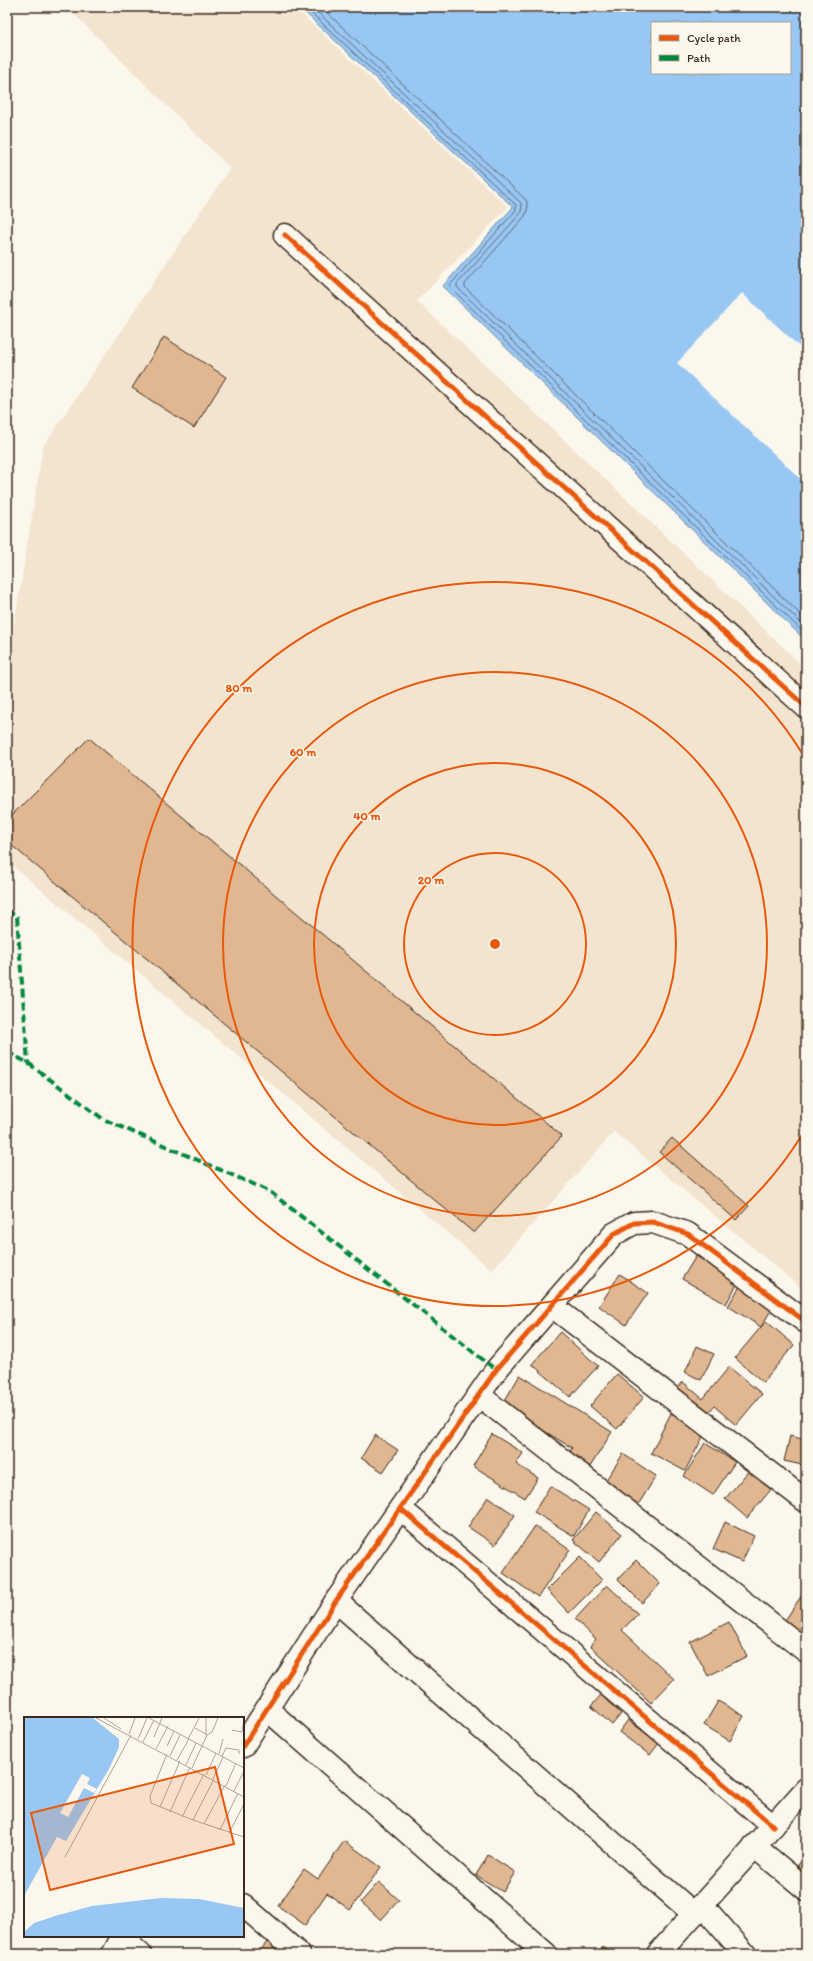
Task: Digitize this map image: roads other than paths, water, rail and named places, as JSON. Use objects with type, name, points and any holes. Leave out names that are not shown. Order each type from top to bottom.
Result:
[{"type":"street","points":[[285,235],[806,707]]},
{"type":"street","points":[[244,1744],[336,1601],[480,1396],[496,1370],[614,1234],[634,1223],[653,1222],[688,1234],[806,1322]]},
{"type":"street","points":[[552,1306],[806,1501]]},
{"type":"street","points":[[480,1396],[806,1651]]},
{"type":"street","points":[[401,1509],[773,1826]]},
{"type":"street","points":[[336,1601],[698,1909],[745,1954]]},
{"type":"street","points":[[267,1709],[546,1954]]},
{"type":"street","points":[[658,1954],[806,1789]]},
{"type":"street","points":[[754,1846],[806,1888]]},
{"type":"street","points":[[244,1906],[299,1954]]},
{"type":"street","points":[[119,1943],[140,1954]]},
{"type":"water","points":[[299,7],[806,7],[806,641],[443,286],[513,207]]}]
